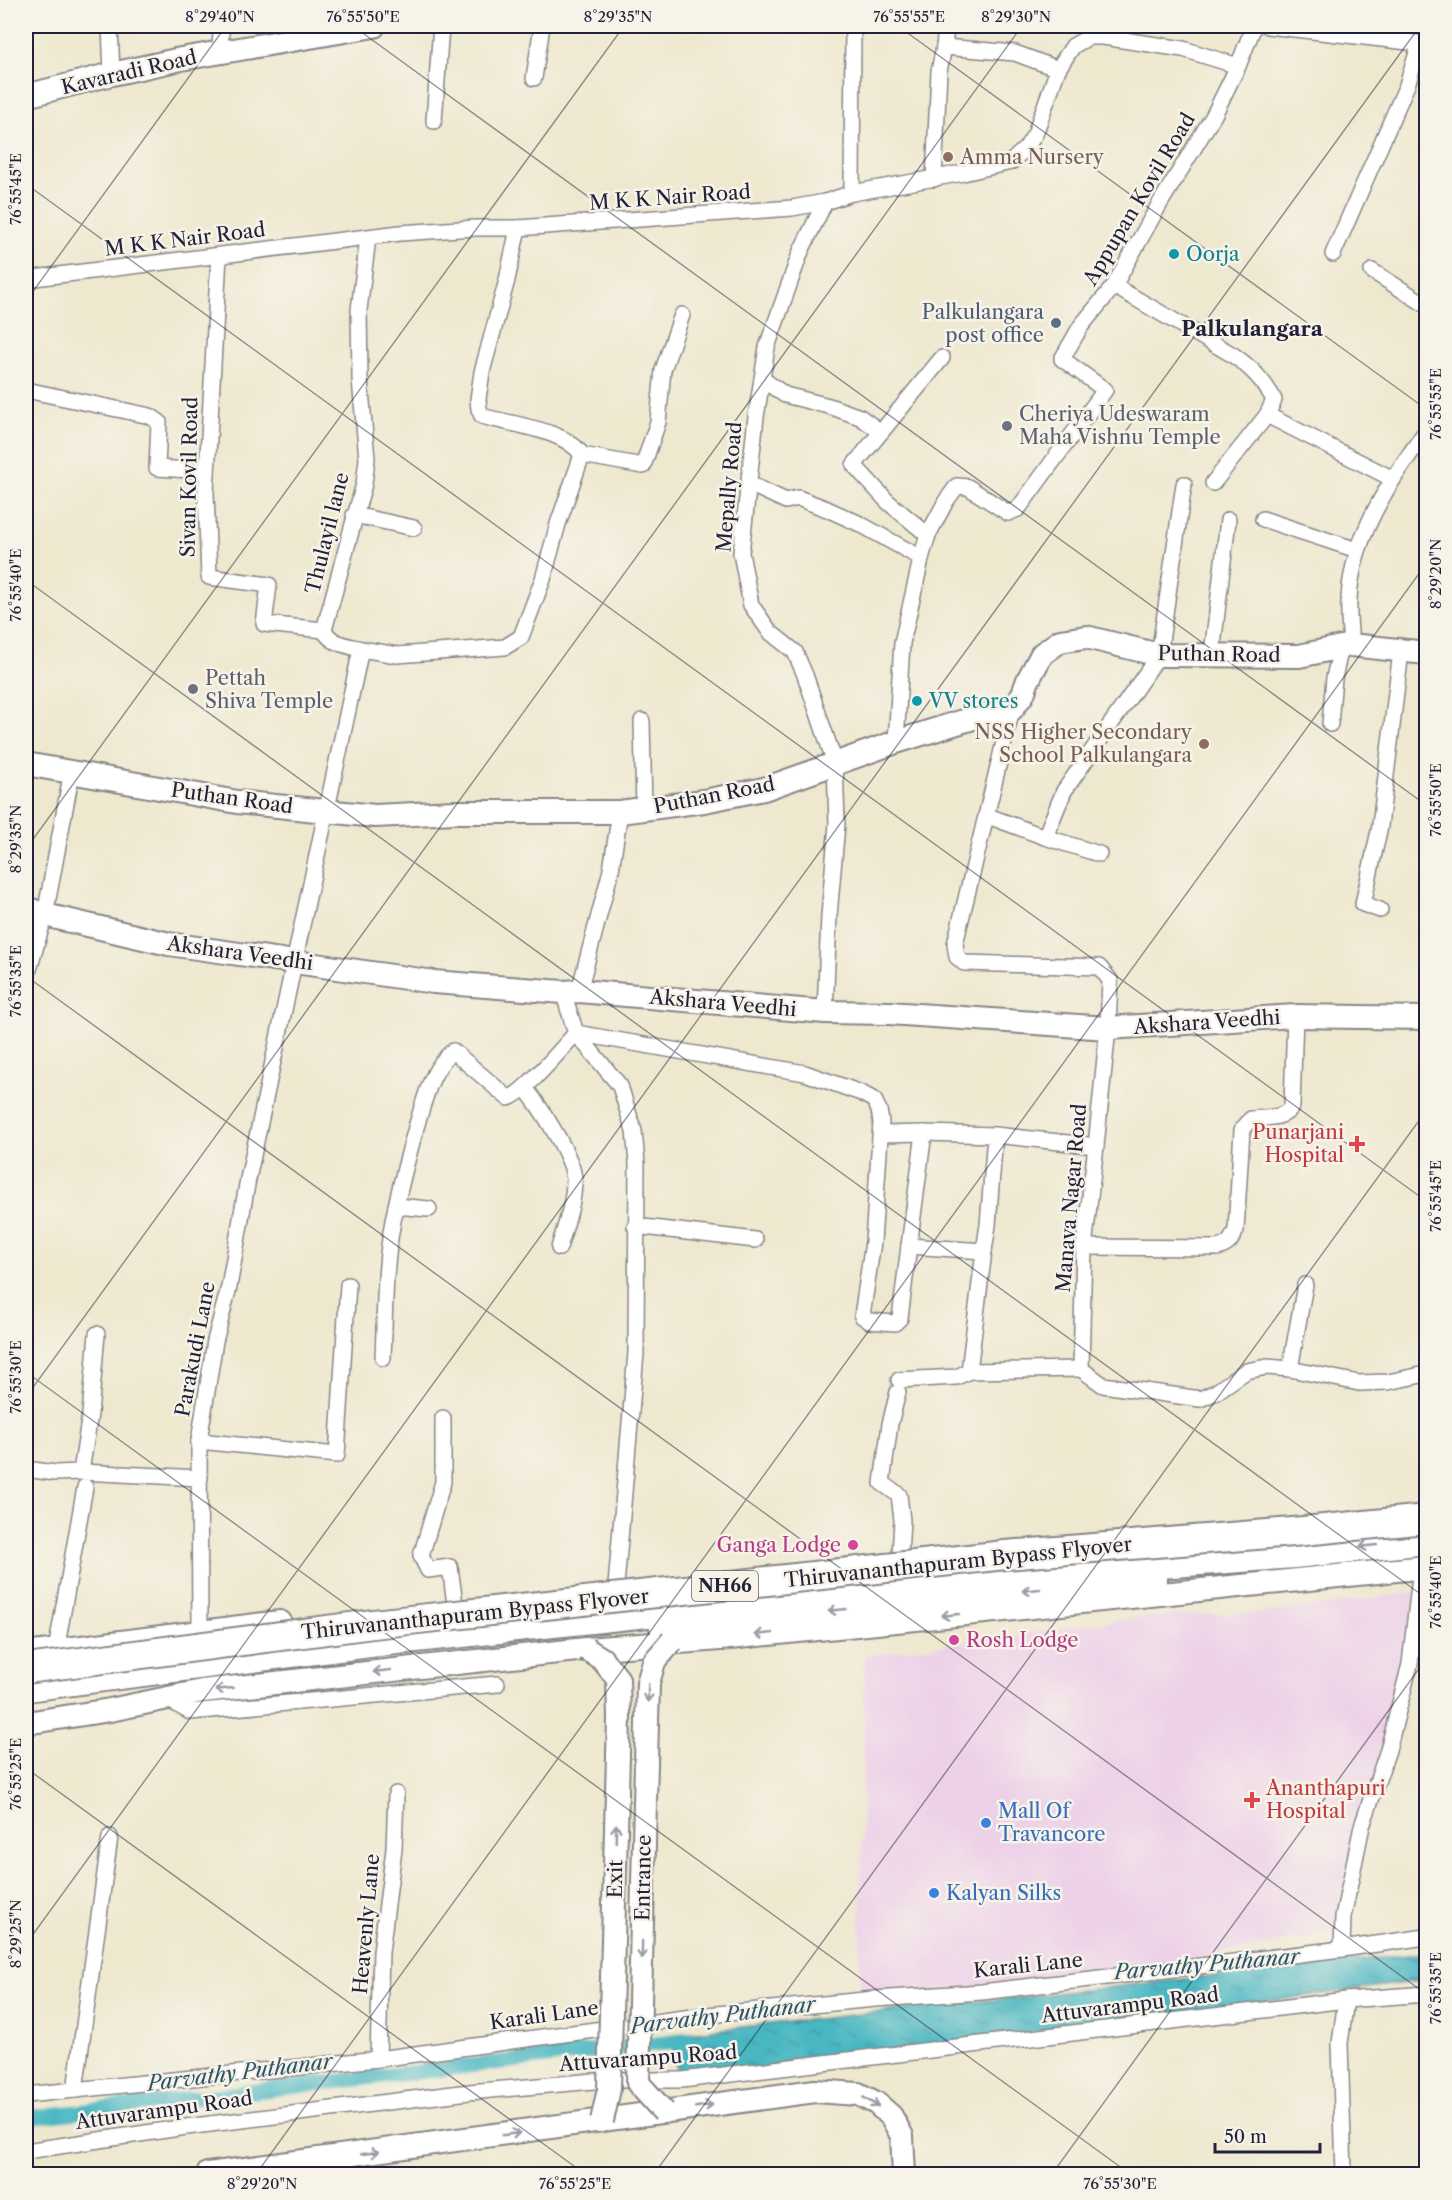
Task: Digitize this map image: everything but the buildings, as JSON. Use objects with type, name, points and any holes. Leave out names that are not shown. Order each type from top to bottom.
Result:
[{"type":"highway","name":"Thiruvananthapuram Bypass Flyover","points":[[26,1669],[373,1624],[982,1558],[1293,1532],[1422,1514]]},
{"type":"highway","name":"Thiruvananthapuram Bypass Flyover","points":[[26,1688],[378,1642],[1011,1575],[1294,1554],[1425,1558]]},
{"type":"street","points":[[110,26],[112,74]]},
{"type":"street","points":[[219,53],[222,26]]},
{"type":"street","name":"Kavaradi Road","points":[[26,96],[112,74],[375,26]]},
{"type":"street","points":[[434,121],[441,26]]},
{"type":"street","points":[[534,78],[542,26]]},
{"type":"street","points":[[852,193],[853,26]]},
{"type":"street","points":[[934,179],[939,71],[946,26]]},
{"type":"street","name":"Appupan Kovil Road","points":[[896,742],[902,643],[928,536],[946,501],[957,486],[968,487],[1008,513],[1018,509],[1105,390],[1062,359],[1081,326],[1114,286],[1214,115],[1238,66],[1254,26]]},
{"type":"street","points":[[1268,26],[1423,44],[1333,254]]},
{"type":"street","name":"M K K Nair Road","points":[[26,279],[400,233],[475,228],[518,228],[757,212],[825,202],[852,193],[934,179],[1011,162],[1026,148],[1035,134],[1058,69],[1073,46],[1089,37],[1103,37],[1183,50],[1238,66]]},
{"type":"street","points":[[944,47],[1015,53],[1058,69]]},
{"type":"street","name":"Mepally Road","points":[[825,202],[801,251],[767,347],[741,553],[751,605],[770,632],[795,652],[835,763],[837,824],[829,916],[825,1012]]},
{"type":"street","points":[[518,228],[507,280],[482,372],[478,409],[482,416],[555,435],[569,442],[582,455],[643,466],[658,422],[663,370],[682,315]]},
{"type":"street","name":"Thulayil lane","points":[[324,630],[364,484],[367,459],[360,379],[359,310],[368,238]]},
{"type":"street","name":"Sivan Kovil Road","points":[[219,256],[206,492],[209,577],[268,585],[264,624],[324,630]]},
{"type":"street","points":[[1372,271],[1426,305]]},
{"type":"street","points":[[1114,286],[1248,365],[1270,392],[1274,400],[1267,415],[1213,483]]},
{"type":"street","points":[[928,536],[888,502],[854,465],[942,358]]},
{"type":"street","points":[[762,379],[785,396],[829,405],[860,417],[881,432]]},
{"type":"street","points":[[26,390],[150,416],[159,422],[157,468],[207,471]]},
{"type":"street","points":[[1267,415],[1393,478]]},
{"type":"street","points":[[1330,724],[1334,678],[1346,646],[1351,577],[1357,550],[1393,478],[1426,431]]},
{"type":"street","points":[[324,630],[327,637],[336,643],[397,655],[505,647],[521,637],[543,579],[558,524],[582,455]]},
{"type":"street","points":[[749,484],[786,501],[798,498],[827,508],[921,558]]},
{"type":"street","points":[[1045,837],[1064,791],[1159,655],[1184,484]]},
{"type":"street","points":[[354,515],[414,528]]},
{"type":"street","points":[[1263,519],[1357,550]]},
{"type":"street","points":[[1212,654],[1228,520]]},
{"type":"street","name":"Puthan Road","points":[[26,764],[237,802],[375,816],[454,812],[620,812],[704,801],[764,789],[896,742],[973,718],[1012,709],[1023,694],[1042,654],[1060,640],[1086,637],[1159,655],[1299,656],[1346,646],[1426,653]]},
{"type":"street","points":[[327,810],[361,649]]},
{"type":"street","points":[[1380,910],[1363,903],[1380,826],[1401,651]]},
{"type":"street","name":"Manava Nagar Road","points":[[1012,709],[955,944],[957,957],[964,963],[1099,968],[1110,980],[1108,1028],[1084,1247],[1081,1369]]},
{"type":"street","points":[[642,721],[644,809]]},
{"type":"street","points":[[26,980],[35,912],[72,771]]},
{"type":"street","name":"Parakudi Lane","points":[[327,810],[248,1179],[229,1287],[215,1341],[199,1441],[337,1455],[345,1360],[348,1285]]},
{"type":"street","points":[[615,1586],[636,1353],[634,1131],[620,1086],[576,1033],[571,991],[611,870],[620,812]]},
{"type":"street","points":[[987,816],[1100,854]]},
{"type":"street","name":"Akshara Veedhi","points":[[35,912],[169,944],[434,981],[825,1012],[889,1013],[1108,1028],[1295,1016],[1426,1018]]},
{"type":"street","points":[[1084,1247],[1216,1248],[1226,1246],[1236,1230],[1242,1130],[1251,1119],[1284,1115],[1292,1106],[1295,1016]]},
{"type":"street","points":[[383,1358],[392,1223],[408,1155],[428,1089],[446,1057],[453,1052],[508,1098],[525,1088],[576,1033]]},
{"type":"street","points":[[576,1033],[805,1073],[874,1100],[879,1110],[881,1134],[873,1242],[862,1316],[869,1321],[895,1323],[900,1318],[924,1133]]},
{"type":"street","points":[[525,1088],[540,1107],[566,1155],[575,1178],[571,1205],[559,1248]]},
{"type":"street","points":[[881,1134],[995,1135],[1096,1146]]},
{"type":"street","points":[[969,1371],[988,1225],[995,1135]]},
{"type":"street","points":[[396,1206],[429,1209]]},
{"type":"street","points":[[635,1226],[755,1240]]},
{"type":"street","points":[[909,1246],[984,1251]]},
{"type":"street","points":[[1290,1369],[1305,1285]]},
{"type":"street","points":[[56,1650],[83,1479],[82,1455],[90,1414],[97,1334]]},
{"type":"street","points":[[900,1556],[902,1520],[899,1495],[882,1483],[890,1424],[899,1386],[957,1377],[969,1371],[1081,1369],[1103,1385],[1200,1399],[1216,1392],[1246,1371],[1267,1367],[1290,1369],[1359,1383],[1388,1382],[1426,1374]]},
{"type":"street","points":[[443,1418],[443,1482],[422,1556],[428,1570],[450,1567],[455,1604]]},
{"type":"street","points":[[199,1441],[200,1632]]},
{"type":"street","points":[[26,1468],[83,1479],[200,1478]]},
{"type":"street","points":[[26,1654],[200,1632],[615,1586],[667,1578],[1296,1521],[1422,1514]]},
{"type":"street","points":[[26,1723],[167,1700],[202,1691],[586,1648],[731,1638],[1358,1575],[1425,1558],[1410,1664],[1389,1750],[1362,1826],[1343,1917],[1342,1949]]},
{"type":"street","points":[[26,1701],[174,1675],[1051,1588],[1343,1565],[1350,1567],[1358,1575]]},
{"type":"street","name":"Entrance","points":[[664,2112],[638,2083],[648,1683],[654,1662],[672,1641]]},
{"type":"street","name":"Exit","points":[[586,1648],[602,1659],[618,1679],[619,1718],[609,2089],[602,2121]]},
{"type":"street","points":[[167,1700],[190,1712],[497,1684]]},
{"type":"street","name":"Heavenly Lane","points":[[378,2059],[381,1952],[394,1848],[396,1794]]},
{"type":"street","points":[[75,2090],[110,1837]]},
{"type":"street","name":"Karali Lane","points":[[26,2095],[378,2059],[707,2015],[875,1999],[982,1992],[1426,1937]]},
{"type":"street","name":"Attuvarampu Road","points":[[26,2151],[197,2125],[448,2094],[605,2080],[682,2080],[1346,2000],[1426,1994]]},
{"type":"street","points":[[1344,2175],[1340,2043],[1346,2000]]},
{"type":"street","points":[[208,2175],[815,2091],[858,2094],[876,2103],[891,2116],[902,2136],[904,2175]]},
{"type":"shaded area","points":[[1416,1592],[1390,1749],[1339,1932],[1114,1973],[859,1998],[865,1656],[1142,1617],[1274,1612]]},
{"type":"water","points":[[1426,1953],[1426,1980],[679,2079],[669,2035]]},
{"type":"waterway","name":"Parvathy Puthanar","points":[[26,2118],[690,2040]]},
{"type":"place","name":"Amma Nursery","points":[[948,157]]},
{"type":"place","name":"Oorja","points":[[1174,254]]},
{"type":"place","name":"Palkulangara post office","points":[[1056,323]]},
{"type":"place","name":"Cheriya Udeswaram Maha Vishnu Temple","points":[[1007,426]]},
{"type":"place","name":"Pettah Shiva Temple","points":[[193,689]]},
{"type":"place","name":"VV stores","points":[[917,701]]},
{"type":"place","name":"NSS Higher Secondary School Palkulangara","points":[[1204,744]]},
{"type":"place","name":"Punarjani Hospital","points":[[1357,1144]]},
{"type":"place","name":"Ganga Lodge","points":[[853,1545]]},
{"type":"place","name":"Rosh Lodge","points":[[954,1640]]},
{"type":"place","name":"Ananthapuri Hospital","points":[[1252,1800]]},
{"type":"place","name":"Mall Of Travancore","points":[[986,1823]]},
{"type":"place","name":"Kalyan Silks","points":[[934,1893]]},
{"type":"district","name":"Palkulangara","points":[[1252,328]]}]
